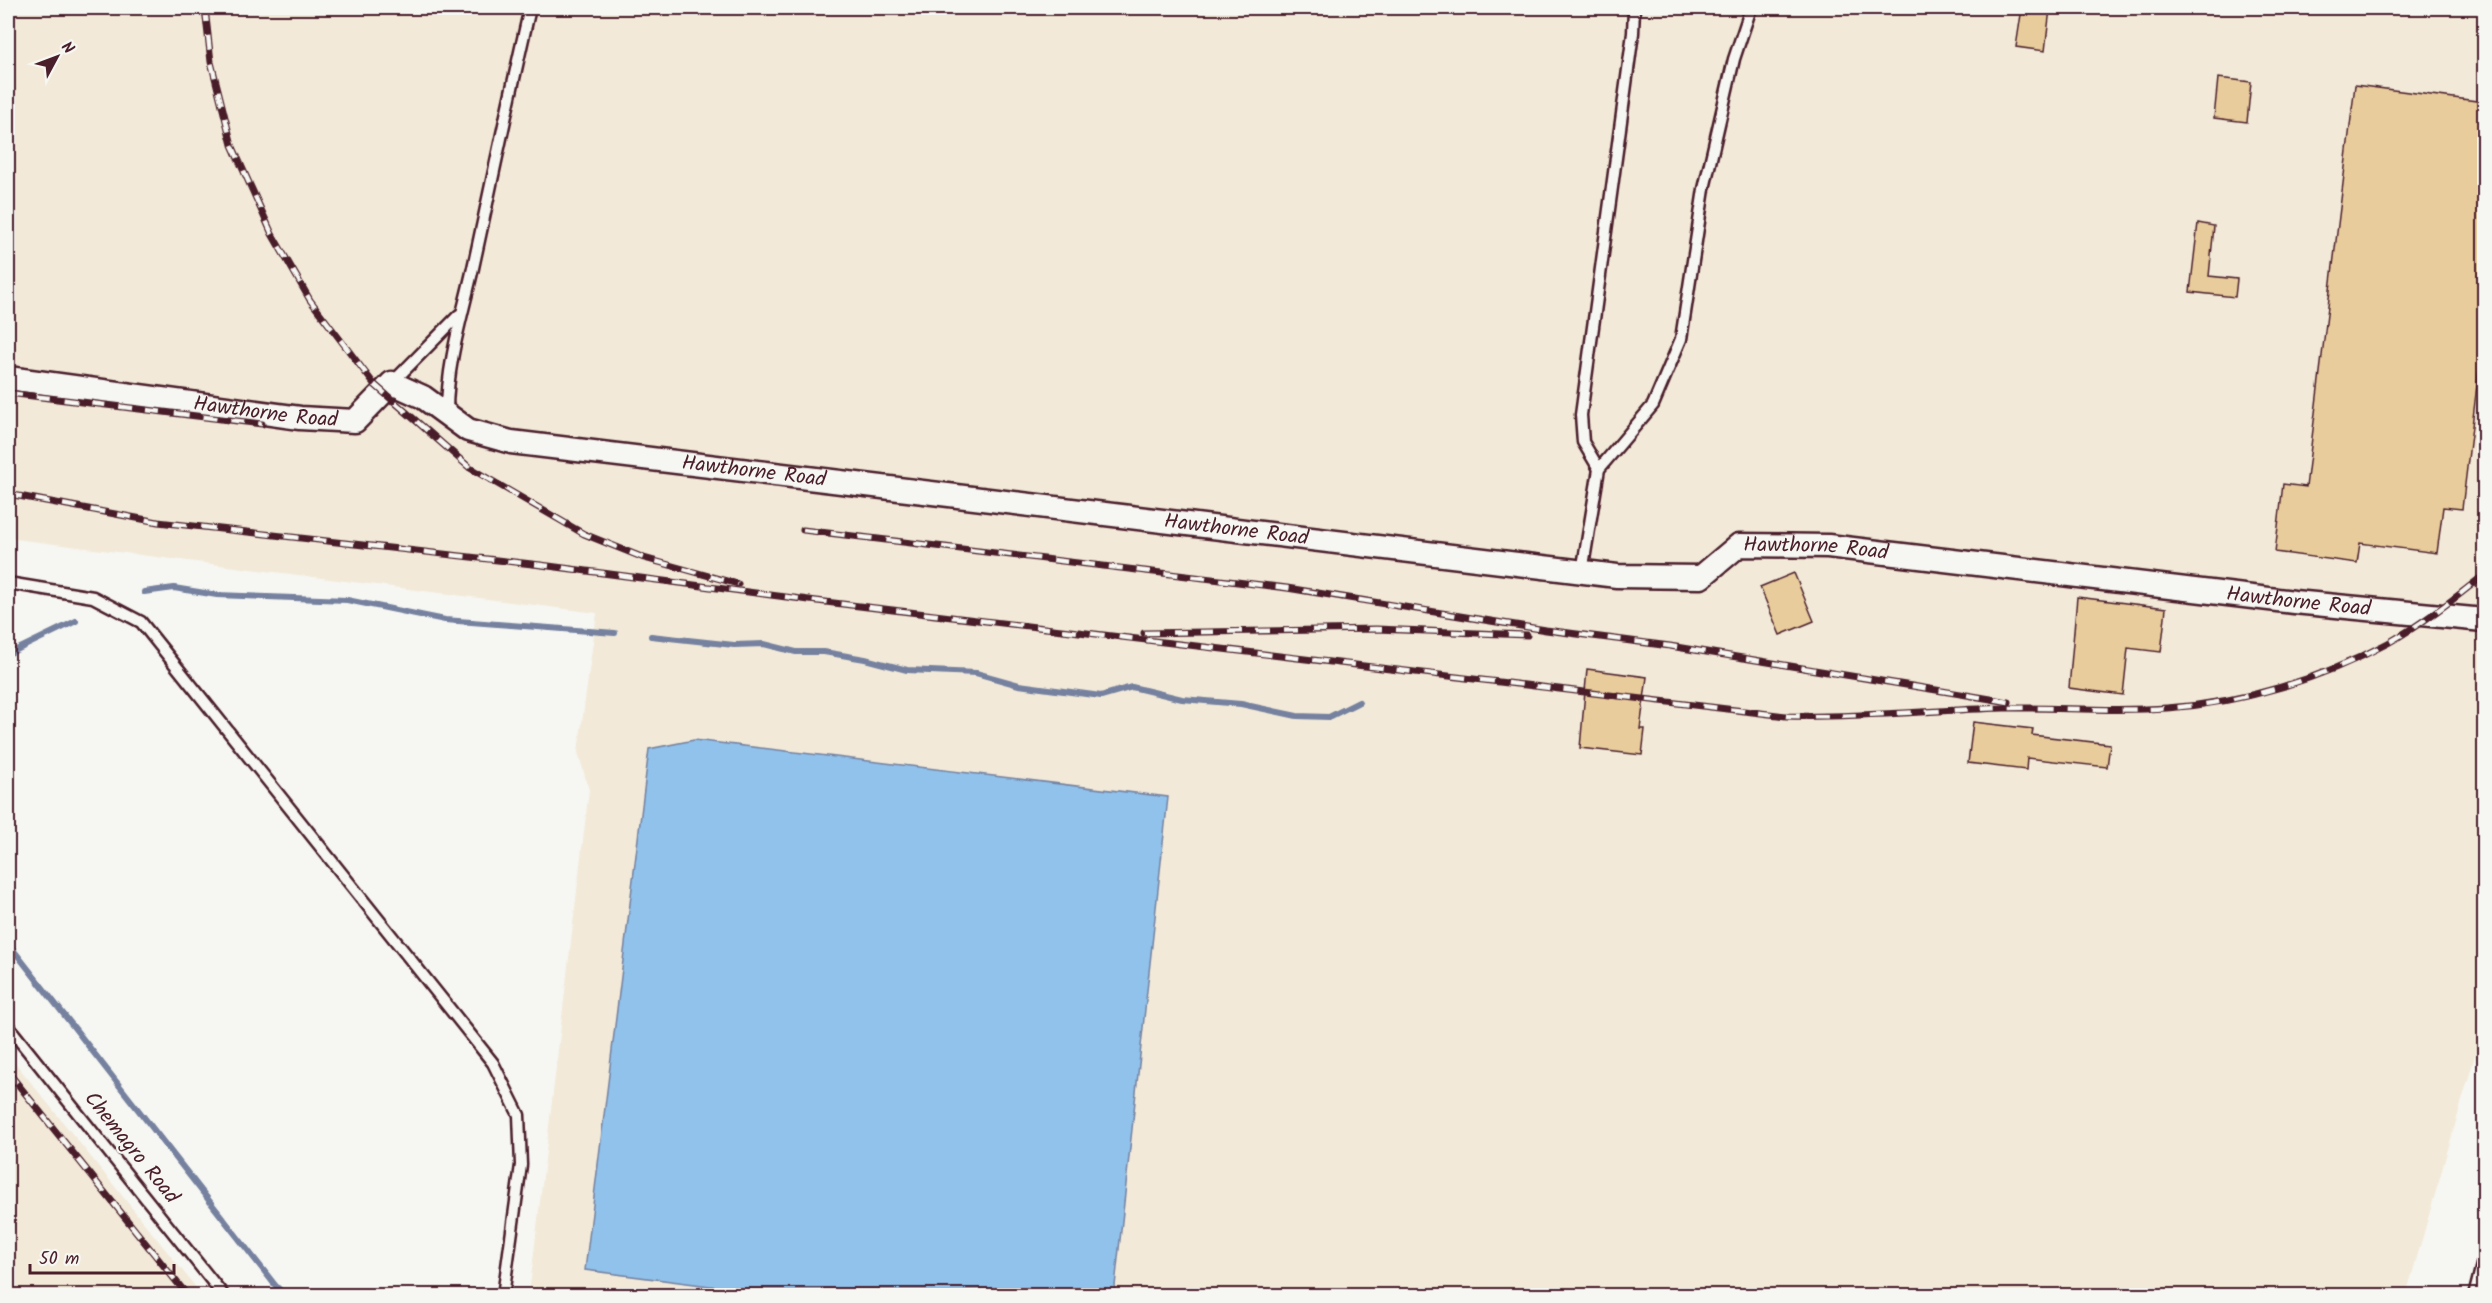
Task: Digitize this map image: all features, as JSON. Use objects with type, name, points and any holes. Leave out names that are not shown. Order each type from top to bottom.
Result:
[{"type":"street","name":"Hawthorne Road","points":[[8,378],[300,418],[355,422],[392,383],[423,397],[447,412],[468,430],[511,442],[1617,576],[1701,577],[1739,545],[1828,546],[2294,602],[2484,620]]},
{"type":"lane","points":[[447,412],[447,378],[530,8]]},
{"type":"lane","points":[[1599,469],[1583,442],[1581,415],[1633,33],[1634,8]]},
{"type":"lane","points":[[1582,572],[1599,469],[1653,405],[1681,339],[1704,189],[1734,59],[1751,8]]},
{"type":"lane","points":[[392,383],[463,310]]},
{"type":"lane","points":[[8,583],[93,597],[141,622],[493,1063],[519,1115],[521,1155],[502,1296]]},
{"type":"lane","name":"Chemagro Road","points":[[8,1026],[224,1296]]},
{"type":"lane","points":[[2474,1296],[2484,1257]]},
{"type":"shaded area","points":[[8,8],[2484,8],[2484,1024],[2406,1295],[529,1295],[589,790],[578,752],[597,613],[8,538]]},
{"type":"shaded area","points":[[8,1054],[202,1295],[8,1295]]},
{"type":"water","points":[[694,740],[1168,797],[1114,1295],[789,1296],[585,1270],[649,749]]},
{"type":"building","points":[[2022,8],[2050,9],[2045,51],[2016,47]]},
{"type":"building","points":[[2218,78],[2251,82],[2247,122],[2214,118]]},
{"type":"building","points":[[2355,85],[2484,102],[2484,327],[2462,509],[2443,507],[2437,553],[2360,543],[2357,563],[2275,552],[2283,484],[2306,487]]},
{"type":"building","points":[[2198,223],[2214,226],[2209,276],[2237,279],[2235,297],[2190,292]]},
{"type":"building","points":[[1794,573],[1814,621],[1780,635],[1760,587]]},
{"type":"building","points":[[2077,597],[2166,608],[2161,652],[2128,648],[2123,695],[2069,688]]},
{"type":"building","points":[[1587,669],[1647,677],[1640,729],[1645,729],[1642,755],[1580,748]]},
{"type":"building","points":[[1973,722],[2033,729],[2032,735],[2110,744],[2107,767],[2027,758],[2026,770],[1968,763]]},
{"type":"waterway","points":[[144,592],[174,588],[217,595],[347,600],[445,620],[615,633]]},
{"type":"waterway","points":[[8,654],[76,621]]},
{"type":"waterway","points":[[651,636],[734,645],[764,644],[796,652],[824,652],[865,659],[907,670],[976,673],[1019,685],[1101,696],[1132,687],[1182,699],[1241,704],[1297,716],[1329,717],[1359,702]]},
{"type":"waterway","points":[[8,943],[275,1285],[286,1296]]},
{"type":"railway","points":[[205,8],[211,62],[232,145],[272,234],[310,300],[374,384],[470,468],[584,534],[644,558],[738,584]]},
{"type":"railway","points":[[8,393],[262,424]]},
{"type":"railway","points":[[8,494],[158,522],[541,565],[817,601],[1786,716],[1840,716],[2004,708],[2147,709],[2224,701],[2309,678],[2362,656],[2413,628],[2484,575]]},
{"type":"railway","points":[[803,530],[1287,588],[1546,630],[1670,646],[2009,702]]},
{"type":"railway","points":[[1144,633],[1376,629],[1527,635]]},
{"type":"railway","points":[[8,1072],[188,1296]]}]
